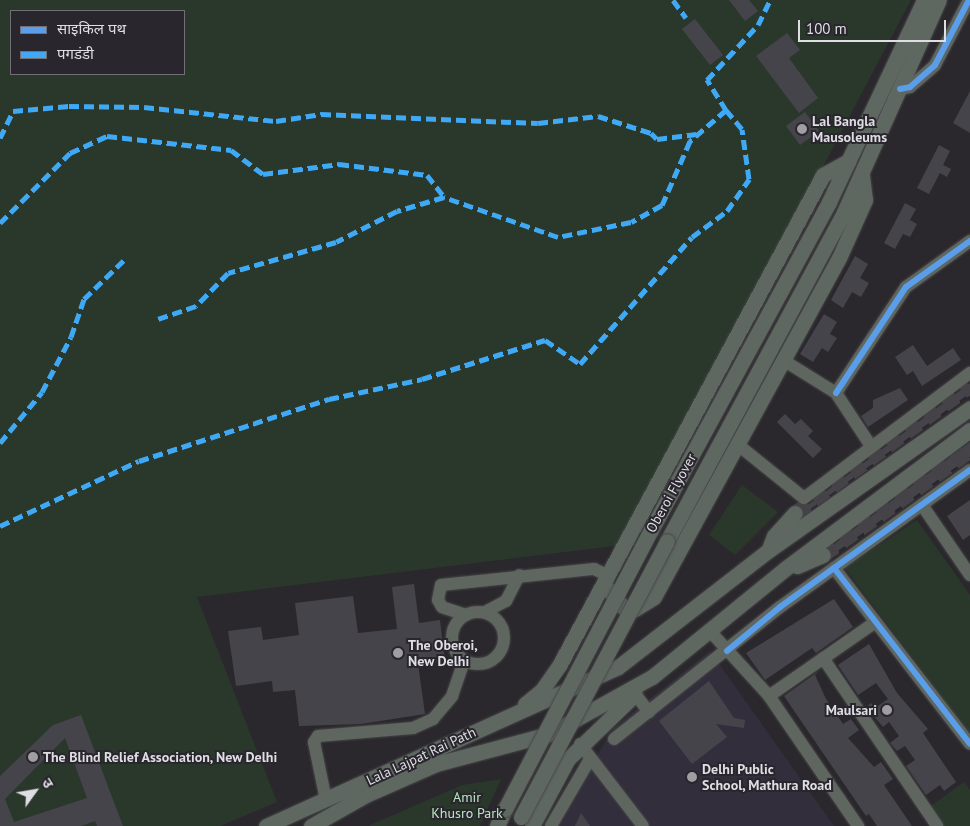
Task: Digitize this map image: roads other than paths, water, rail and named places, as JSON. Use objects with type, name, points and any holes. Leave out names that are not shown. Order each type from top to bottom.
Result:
[{"type":"main road","name":"Oberoi Flyover","points":[[497,826],[606,610],[828,202],[924,0]]},
{"type":"main road","name":"Oberoi Flyover","points":[[517,826],[568,724],[844,212],[939,0]]},
{"type":"main road","points":[[509,715],[549,682],[609,576],[823,175],[848,161]]},
{"type":"main road","points":[[609,576],[610,596],[617,604],[635,609],[654,597],[783,360],[865,200],[862,172]]},
{"type":"main road","name":"Lala Lajpat Rai Path","points":[[266,826],[509,715],[577,689],[618,667],[769,550],[970,408]]},
{"type":"main road","points":[[532,826],[580,744],[652,678],[786,568],[970,430]]},
{"type":"main road","points":[[769,550],[774,536],[796,513]]},
{"type":"main road","points":[[786,568],[823,555]]},
{"type":"main road","name":"Lala Lajpat Rai Path","points":[[311,826],[366,795],[436,764],[549,734],[652,678]]},
{"type":"main road","points":[[255,826],[291,816]]},
{"type":"street","points":[[900,89],[910,87],[935,65],[969,0]]},
{"type":"street","points":[[836,393],[906,287],[970,241]]},
{"type":"street","points":[[783,360],[836,393],[871,446]]},
{"type":"street","points":[[737,444],[804,498],[970,373]]},
{"type":"street","points":[[614,739],[834,568],[970,470]]},
{"type":"street","points":[[922,505],[970,576]]},
{"type":"street","points":[[959,560],[970,552]]},
{"type":"street","points":[[834,568],[874,623],[970,744]]},
{"type":"street","points":[[519,576],[506,601],[486,612],[466,614],[448,612],[442,607],[438,590],[442,585],[519,576],[594,569],[609,576]]},
{"type":"street","points":[[466,614],[456,624],[452,640],[464,661],[482,665],[503,649],[504,631],[486,612]]},
{"type":"street","points":[[769,696],[874,623]]},
{"type":"street","points":[[709,630],[769,696],[858,826]]},
{"type":"street","points":[[823,658],[937,826]]},
{"type":"street","points":[[326,800],[315,738],[322,734],[413,728],[433,719],[452,696],[464,661]]},
{"type":"street","points":[[635,694],[649,712]]},
{"type":"street","points":[[580,744],[643,826]]},
{"type":"street","points":[[551,826],[590,759]]},
{"type":"tunnel","points":[[795,513],[970,386]]},
{"type":"tunnel","points":[[823,555],[970,451]]},
{"type":"place","name":"Lal Bangla Mausoleums","points":[[802,129]]},
{"type":"place","name":"The Oberoi, New Delhi","points":[[398,653]]},
{"type":"place","name":"Maulsari","points":[[887,710]]},
{"type":"place","name":"The Blind Relief Association, New Delhi","points":[[33,757]]},
{"type":"place","name":"Delhi Public School, Mathura Road","points":[[692,777]]},
{"type":"park label","name":"Amir Khusro Park","points":[[467,806]]}]
